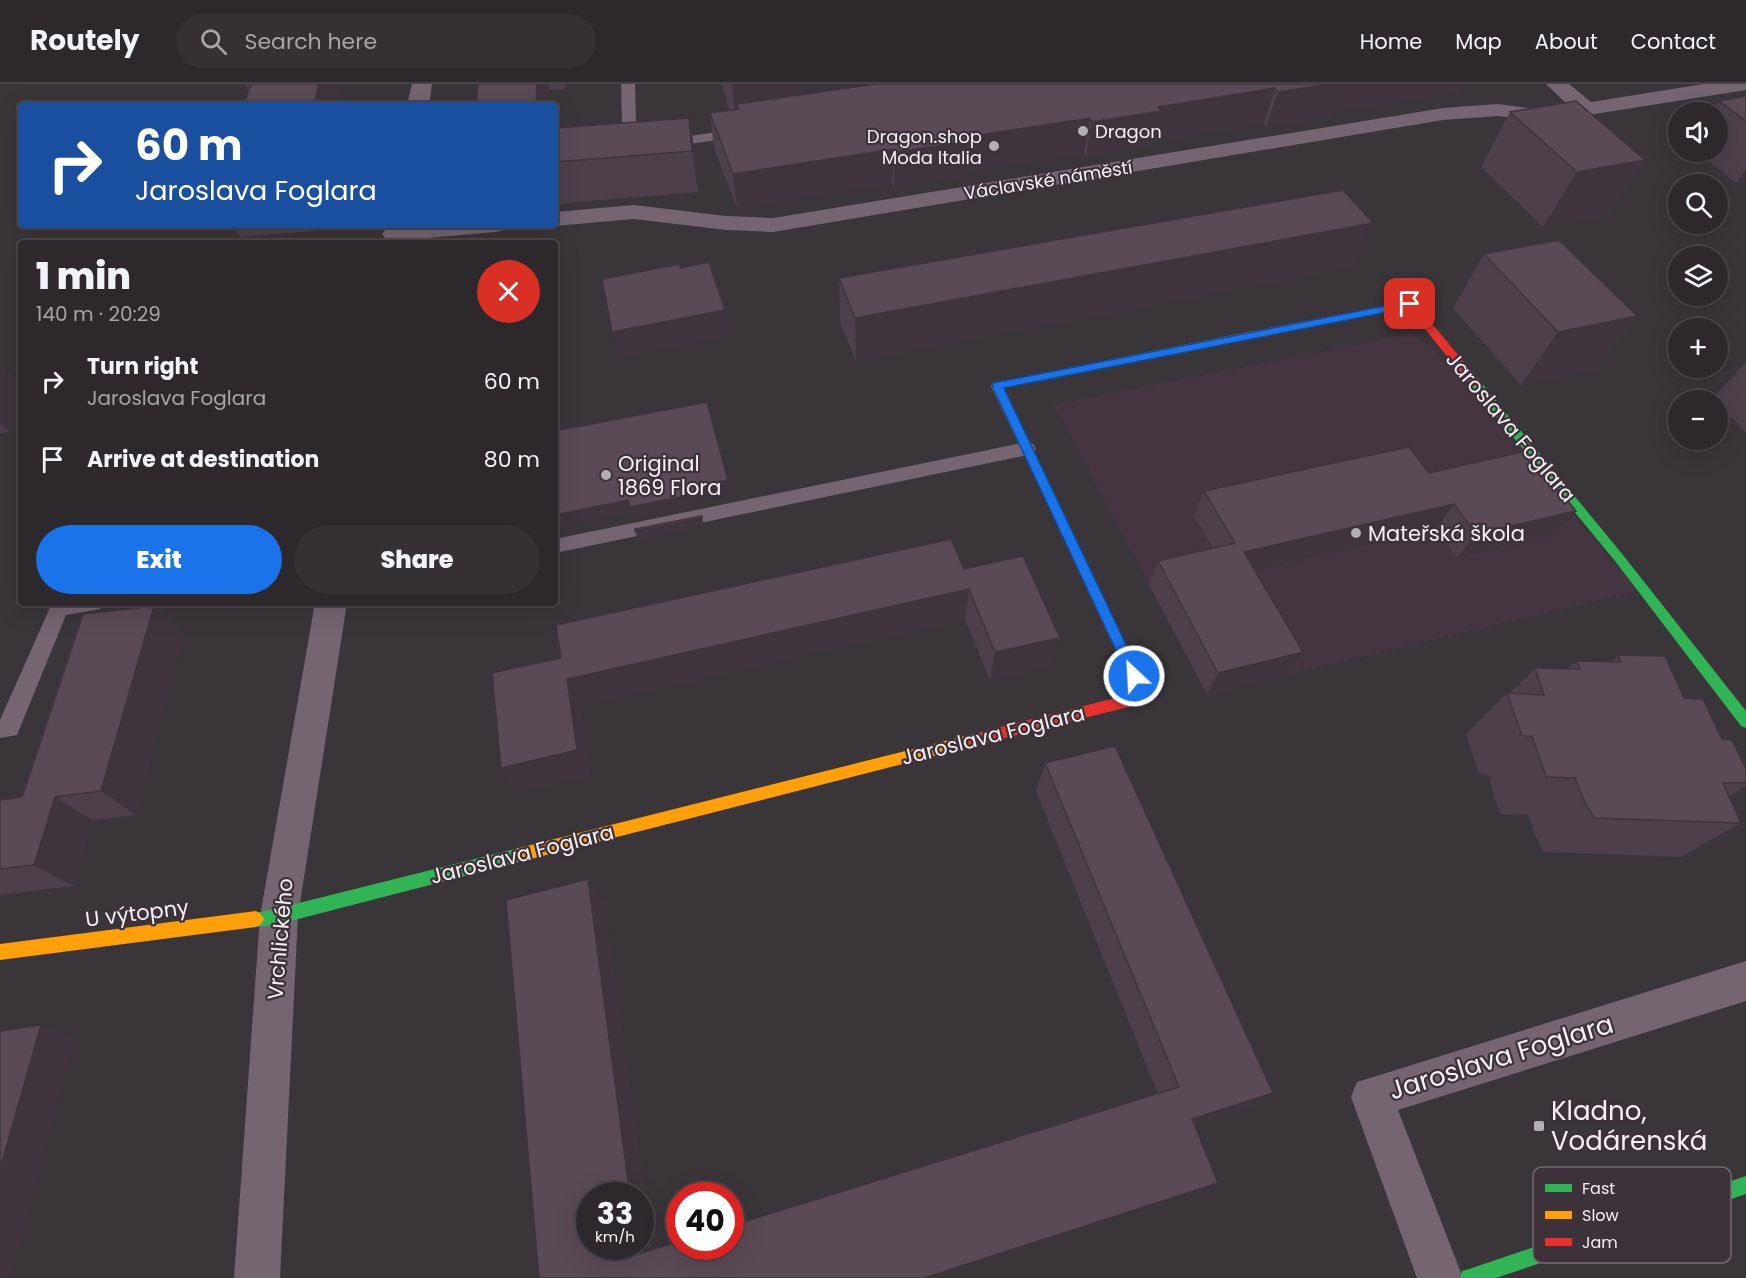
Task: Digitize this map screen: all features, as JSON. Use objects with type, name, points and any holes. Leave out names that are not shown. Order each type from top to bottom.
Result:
[{"type":"street","points":[[419,102],[422,84]]},
{"type":"street","points":[[1556,84],[1587,110]]},
{"type":"street","name":"Václavské náměstí","points":[[558,219],[634,212],[726,223],[773,225],[1443,114],[1498,110],[1540,116],[1743,84]]},
{"type":"street","points":[[1540,116],[1562,134]]},
{"type":"street","points":[[394,234],[461,228]]},
{"type":"street","name":"Jaroslava Foglara","points":[[279,916],[1144,697],[997,386],[1410,304],[1619,558],[1746,722]]},
{"type":"street","name":"Vrchlického","points":[[257,1278],[279,916],[331,606]]},
{"type":"street","name":"U výtopny","points":[[0,952],[279,916]]},
{"type":"street","name":"Jaroslava Foglara","points":[[1440,1278],[1372,1097],[1746,981]]},
{"type":"street","points":[[1731,1190],[1746,1185]]},
{"type":"street","points":[[1469,1278],[1533,1257]]},
{"type":"lane","points":[[628,84],[629,123],[648,139],[684,141],[754,130]]},
{"type":"lane","points":[[558,545],[1027,449]]},
{"type":"lane","points":[[0,729],[9,728],[60,606]]},
{"type":"shaded area","name":"Mateřská škola","points":[[1412,334],[1434,349],[1638,591],[1207,694],[1054,405]]},
{"type":"building","points":[[251,84],[319,84],[315,102],[245,102]]},
{"type":"building","points":[[478,84],[537,84],[536,102],[476,102]]},
{"type":"building","points":[[875,84],[1330,84],[1278,92],[1275,88],[1158,107],[1161,111],[1092,122],[1090,118],[967,137],[968,142],[894,152],[893,149],[733,174],[710,113],[739,109],[737,104]]},
{"type":"building","points":[[1746,96],[1746,121],[1728,108],[1728,102],[1719,101]]},
{"type":"building","points":[[1576,101],[1645,160],[1577,172],[1510,112]]},
{"type":"building","points":[[689,118],[692,151],[558,162],[558,128]]},
{"type":"building","points":[[1343,190],[1373,223],[855,318],[839,278]]},
{"type":"building","points":[[1559,240],[1637,316],[1558,332],[1484,254]]},
{"type":"building","points":[[709,262],[725,310],[612,332],[602,279],[680,264],[680,268]]},
{"type":"building","points":[[707,402],[728,480],[694,487],[696,494],[630,507],[628,500],[558,514],[558,430]]},
{"type":"building","points":[[1409,447],[1429,473],[1526,451],[1576,511],[1476,534],[1454,504],[1244,552],[1303,652],[1218,673],[1158,561],[1235,543],[1204,491]]},
{"type":"building","points":[[702,516],[702,518],[635,531],[635,529]]},
{"type":"building","points":[[951,539],[964,569],[1023,556],[1060,638],[995,652],[969,589],[567,679],[577,750],[501,768],[492,673],[561,658],[556,625]]},
{"type":"building","points":[[154,606],[101,791],[55,797],[34,865],[0,869],[0,800],[22,797],[83,614]]},
{"type":"building","points":[[1618,655],[1665,656],[1684,698],[1703,699],[1722,739],[1732,740],[1746,769],[1746,783],[1723,783],[1741,823],[1594,818],[1575,778],[1546,777],[1532,736],[1522,736],[1507,693],[1544,695],[1535,668],[1580,669],[1576,661],[1621,662]]},
{"type":"building","points":[[1115,746],[1273,1093],[1192,1119],[1218,1183],[924,1278],[539,1278],[506,900],[588,879],[628,1182],[576,1182],[576,1260],[654,1260],[654,1249],[666,1245],[666,1260],[744,1260],[744,1222],[1179,1087],[1045,763]]},
{"type":"building","points":[[41,1025],[0,1169],[0,1031]]},
{"type":"traffic: fast","points":[[1475,383],[1619,558],[1746,722]]},
{"type":"traffic: fast","points":[[256,919],[279,916],[519,855]]},
{"type":"traffic: fast","points":[[1731,1190],[1746,1185]]},
{"type":"traffic: fast","points":[[1469,1278],[1533,1257]]},
{"type":"traffic: slow","points":[[1062,523],[997,386],[1253,335]]},
{"type":"traffic: slow","points":[[519,855],[973,740]]},
{"type":"traffic: slow","points":[[0,952],[256,919]]},
{"type":"traffic: jam","points":[[1253,335],[1410,304],[1475,383]]},
{"type":"traffic: jam","points":[[973,740],[1144,697],[1062,523]]},
{"type":"place","name":"Dragon","points":[[1083,131]]},
{"type":"place","name":"Dragon.shop Moda Italia","points":[[994,146]]},
{"type":"place","name":"Original 1869 Flora","points":[[606,475]]},
{"type":"place","name":"Mateřská škola","points":[[1356,533]]},
{"type":"place","name":"Kladno, Vodárenská","points":[[1539,1126]]},
{"type":"route","points":[[1134,676],[997,386],[1410,304]]}]
